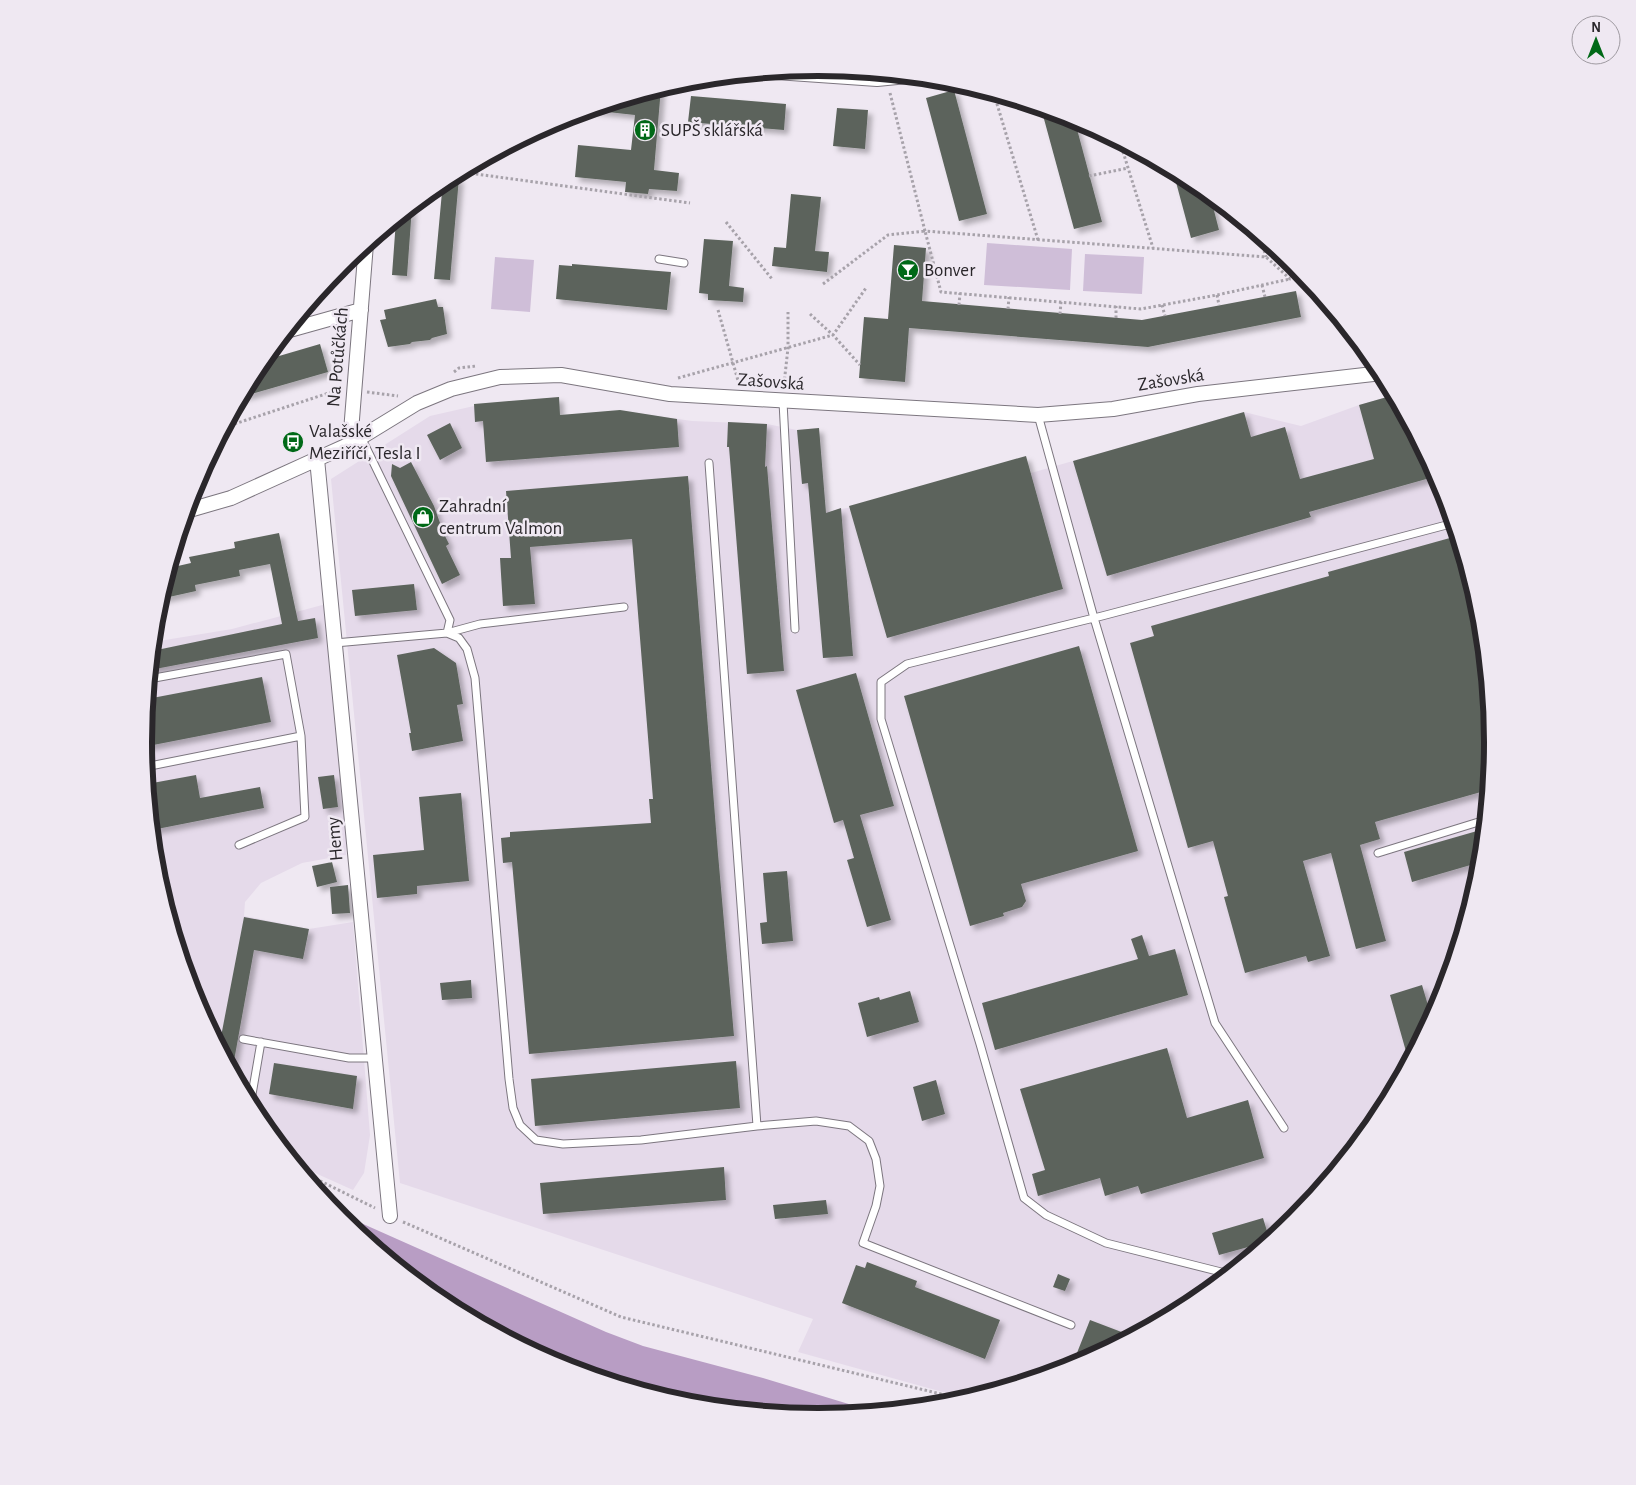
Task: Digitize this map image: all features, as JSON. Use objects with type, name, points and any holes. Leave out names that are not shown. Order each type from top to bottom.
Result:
[{"type":"street","name":"Na Potůčkách","points":[[355,440],[354,389],[365,255]]},
{"type":"street","points":[[296,328],[360,310]]},
{"type":"street","name":"Zašovská","points":[[194,509],[231,498],[317,459],[355,440],[417,403],[451,389],[500,377],[560,375],[670,394],[782,395],[1038,415],[1114,409],[1198,394],[1373,374]]},
{"type":"street","name":"Hemy","points":[[317,459],[390,1216]]},
{"type":"lane","points":[[659,259],[684,263]]},
{"type":"lane","points":[[782,395],[795,629]]},
{"type":"lane","points":[[1038,415],[1094,618],[1215,1023],[1284,1128]]},
{"type":"lane","points":[[355,440],[450,620],[447,633]]},
{"type":"lane","points":[[709,463],[757,1126]]},
{"type":"lane","points":[[1222,1272],[1106,1243],[1046,1215],[1024,1198],[980,1044],[881,719],[881,682],[907,664],[1094,618],[1448,525]]},
{"type":"lane","points":[[335,643],[447,633],[480,624],[624,607]]},
{"type":"lane","points":[[447,633],[459,638],[466,649],[475,678],[509,1079],[513,1108],[520,1125],[536,1140],[563,1144],[641,1140],[816,1121],[849,1126],[869,1141],[876,1159],[880,1186],[876,1206],[863,1243],[1071,1325]]},
{"type":"lane","points":[[155,678],[286,654],[301,736],[305,818],[239,845]]},
{"type":"lane","points":[[153,766],[301,736]]},
{"type":"lane","points":[[1378,853],[1480,822]]},
{"type":"lane","points":[[243,1039],[348,1058],[374,1058]]},
{"type":"lane","points":[[252,1094],[261,1042]]},
{"type":"path","points":[[887,80],[941,292],[1141,308],[1216,295],[1295,278]]},
{"type":"path","points":[[996,101],[1038,240]]},
{"type":"path","points":[[1123,150],[1153,248]]},
{"type":"path","points":[[1089,176],[1128,168]]},
{"type":"path","points":[[473,174],[690,203]]},
{"type":"path","points":[[726,222],[772,279]]},
{"type":"path","points":[[823,284],[888,235],[925,231],[1266,257]]},
{"type":"path","points":[[1263,248],[1266,257],[1290,279]]},
{"type":"path","points":[[1262,285],[1265,297]]},
{"type":"path","points":[[677,378],[833,335],[866,288]]},
{"type":"path","points":[[959,305],[960,293]]},
{"type":"path","points":[[1216,295],[1220,306]]},
{"type":"path","points":[[1008,309],[1009,297]]},
{"type":"path","points":[[1060,314],[1061,302]]},
{"type":"path","points":[[1162,305],[1165,316]]},
{"type":"path","points":[[1116,306],[1116,318]]},
{"type":"path","points":[[718,310],[739,386],[730,385]]},
{"type":"path","points":[[784,384],[788,348],[788,312]]},
{"type":"path","points":[[810,314],[833,335],[860,365]]},
{"type":"path","points":[[453,373],[460,368],[479,366]]},
{"type":"path","points":[[672,378],[686,380]]},
{"type":"path","points":[[233,424],[344,388],[397,396],[405,393]]},
{"type":"path","points":[[782,395],[790,388]]},
{"type":"path","points":[[314,1178],[390,1216],[621,1317],[949,1396]]},
{"type":"shaded area","points":[[987,243],[1072,249],[1070,290],[984,285]]},
{"type":"shaded area","points":[[1085,254],[1144,257],[1142,294],[1083,291]]},
{"type":"shaded area","points":[[495,257],[534,260],[530,312],[491,309]]},
{"type":"shaded area","points":[[559,397],[560,415],[621,411],[692,421],[767,424],[797,430],[819,428],[826,512],[1031,473],[1244,412],[1301,426],[1387,397],[1416,448],[1434,488],[1462,570],[1479,656],[1483,699],[1483,786],[1479,829],[1462,915],[1449,957],[1416,1037],[1395,1076],[1347,1148],[1319,1182],[1289,1214],[1224,1271],[1151,1319],[1113,1340],[1073,1358],[1032,1373],[953,1395],[798,1352],[813,1319],[400,1183],[331,479],[430,416],[474,406]]},
{"type":"shaded area","points":[[326,604],[346,829],[346,855],[302,863],[261,883],[245,902],[244,916],[309,929],[353,922],[370,1135],[364,1173],[353,1190],[306,1169],[264,1113],[220,1037],[202,997],[174,915],[157,829],[153,786],[153,699],[160,641],[232,629]]},
{"type":"shaded area","points":[[353,1219],[606,1332],[643,1346],[763,1378],[859,1407],[818,1409],[774,1407],[688,1396],[646,1386],[563,1358],[523,1340],[448,1296],[412,1271]]},
{"type":"building","points":[[954,90],[987,214],[959,221],[926,98]]},
{"type":"building","name":"SUPŠ sklářská","points":[[660,96],[654,170],[679,173],[677,191],[649,189],[648,194],[625,192],[626,182],[575,177],[578,145],[631,150],[635,115],[605,112]]},
{"type":"building","points":[[691,96],[786,104],[784,130],[688,122]]},
{"type":"building","points":[[837,108],[868,110],[865,149],[833,146]]},
{"type":"building","points":[[1043,116],[1077,129],[1102,222],[1074,229]]},
{"type":"building","points":[[1176,181],[1213,206],[1219,230],[1191,238]]},
{"type":"building","points":[[459,182],[450,280],[434,279],[442,193]]},
{"type":"building","points":[[791,194],[821,197],[815,251],[829,252],[827,272],[772,266],[774,247],[786,248]]},
{"type":"building","points":[[411,214],[407,276],[392,275],[395,228]]},
{"type":"building","points":[[704,239],[733,241],[729,286],[744,288],[743,302],[708,300],[708,294],[699,293]]},
{"type":"building","points":[[894,245],[926,248],[922,301],[1142,320],[1296,291],[1301,317],[1148,347],[909,328],[905,382],[859,378],[864,317],[888,319]]},
{"type":"building","points":[[572,264],[671,272],[667,310],[556,299],[559,265],[572,266]]},
{"type":"building","points":[[436,299],[438,307],[443,307],[447,334],[430,340],[388,347],[380,320],[386,319],[384,310]]},
{"type":"building","points":[[320,344],[328,372],[250,394],[274,357]]},
{"type":"building","points":[[559,397],[560,415],[620,410],[677,419],[679,447],[486,462],[483,421],[475,422],[474,404]]},
{"type":"building","points":[[1387,397],[1416,448],[1430,478],[1309,512],[1311,517],[1107,576],[1073,461],[1244,412],[1251,437],[1285,427],[1300,479],[1374,459],[1359,405]]},
{"type":"building","points":[[728,422],[767,424],[765,467],[767,466],[784,671],[747,674],[729,447],[727,447]]},
{"type":"building","points":[[450,423],[462,448],[440,460],[427,435]]},
{"type":"building","points":[[819,428],[826,513],[841,508],[853,656],[823,658],[808,483],[802,484],[797,430]]},
{"type":"building","points":[[1026,456],[1063,589],[887,638],[849,506]]},
{"type":"building","points":[[411,462],[434,506],[439,524],[449,544],[446,546],[460,575],[442,584],[391,476],[392,464],[400,468]]},
{"type":"building","points":[[688,476],[734,1036],[529,1054],[512,862],[503,863],[501,838],[510,837],[510,832],[651,823],[649,799],[653,799],[632,539],[530,547],[535,604],[503,606],[500,558],[511,558],[506,491]]},
{"type":"building","points":[[279,533],[298,621],[315,618],[318,638],[156,669],[158,650],[282,624],[270,564],[239,570],[240,576],[195,585],[196,591],[168,597],[175,567],[191,563],[189,557],[235,548],[234,542]]},
{"type":"building","points":[[1452,537],[1462,570],[1479,656],[1483,699],[1482,792],[1375,822],[1380,839],[1360,845],[1386,941],[1356,949],[1331,853],[1303,861],[1330,956],[1308,962],[1306,956],[1245,973],[1224,897],[1228,896],[1213,841],[1188,848],[1130,643],[1154,636],[1151,626],[1329,576],[1328,572]]},
{"type":"building","points":[[414,584],[417,610],[355,616],[352,590]]},
{"type":"building","points":[[1079,646],[1138,851],[1021,884],[1026,901],[1022,907],[1003,913],[1004,916],[970,926],[904,696]]},
{"type":"building","points":[[434,648],[456,663],[463,704],[457,705],[463,741],[412,751],[409,733],[411,733],[397,655]]},
{"type":"building","points":[[856,673],[894,806],[860,815],[891,920],[867,927],[847,860],[854,858],[843,820],[834,823],[796,690]]},
{"type":"building","points":[[262,677],[271,722],[152,745],[153,698]]},
{"type":"building","points":[[196,775],[200,798],[260,787],[264,808],[157,829],[153,783]]},
{"type":"building","points":[[334,775],[338,807],[323,809],[318,777]]},
{"type":"building","points":[[461,793],[469,881],[417,886],[417,894],[377,898],[373,855],[424,850],[419,797]]},
{"type":"building","points":[[1479,831],[1472,864],[1412,882],[1404,852]]},
{"type":"building","points":[[332,862],[337,882],[317,887],[312,866]]},
{"type":"building","points":[[787,871],[793,941],[762,944],[760,923],[767,922],[763,873]]},
{"type":"building","points":[[348,885],[350,913],[332,914],[330,887]]},
{"type":"building","points":[[244,917],[309,929],[303,959],[254,950],[234,1062],[221,1038]]},
{"type":"building","points":[[1142,935],[1149,956],[1175,949],[1188,995],[995,1050],[982,1003],[1138,959],[1131,939]]},
{"type":"building","points":[[471,980],[472,998],[442,1000],[440,983]]},
{"type":"building","points":[[1422,985],[1429,1008],[1407,1054],[1390,995]]},
{"type":"building","points":[[910,991],[919,1022],[867,1037],[858,1003],[879,997],[880,1000]]},
{"type":"building","points":[[1167,1048],[1187,1118],[1248,1100],[1264,1158],[1141,1194],[1138,1186],[1105,1196],[1100,1178],[1038,1196],[1032,1174],[1045,1170],[1020,1089]]},
{"type":"building","points":[[736,1061],[740,1108],[535,1126],[531,1079]]},
{"type":"building","points":[[274,1063],[357,1076],[353,1109],[269,1094]]},
{"type":"building","points":[[936,1080],[945,1114],[922,1121],[913,1087]]},
{"type":"building","points":[[724,1167],[726,1200],[543,1214],[540,1183]]},
{"type":"building","points":[[826,1200],[828,1214],[775,1219],[773,1205]]},
{"type":"building","points":[[1263,1218],[1268,1233],[1254,1245],[1219,1255],[1212,1233]]},
{"type":"building","points":[[867,1262],[917,1281],[915,1287],[1000,1320],[985,1359],[842,1303],[856,1265],[865,1268]]},
{"type":"building","points":[[1058,1274],[1070,1279],[1065,1291],[1053,1287]]},
{"type":"building","points":[[1090,1320],[1125,1333],[1113,1340],[1075,1357]]},
{"type":"place","name":"SUPŠ sklářská","points":[[645,130]]},
{"type":"place","name":"Bonver","points":[[908,270]]},
{"type":"place","name":"Valašské Meziříčí, Tesla I","points":[[293,442]]},
{"type":"place","name":"Zahradní centrum Valmon","points":[[423,517]]}]
